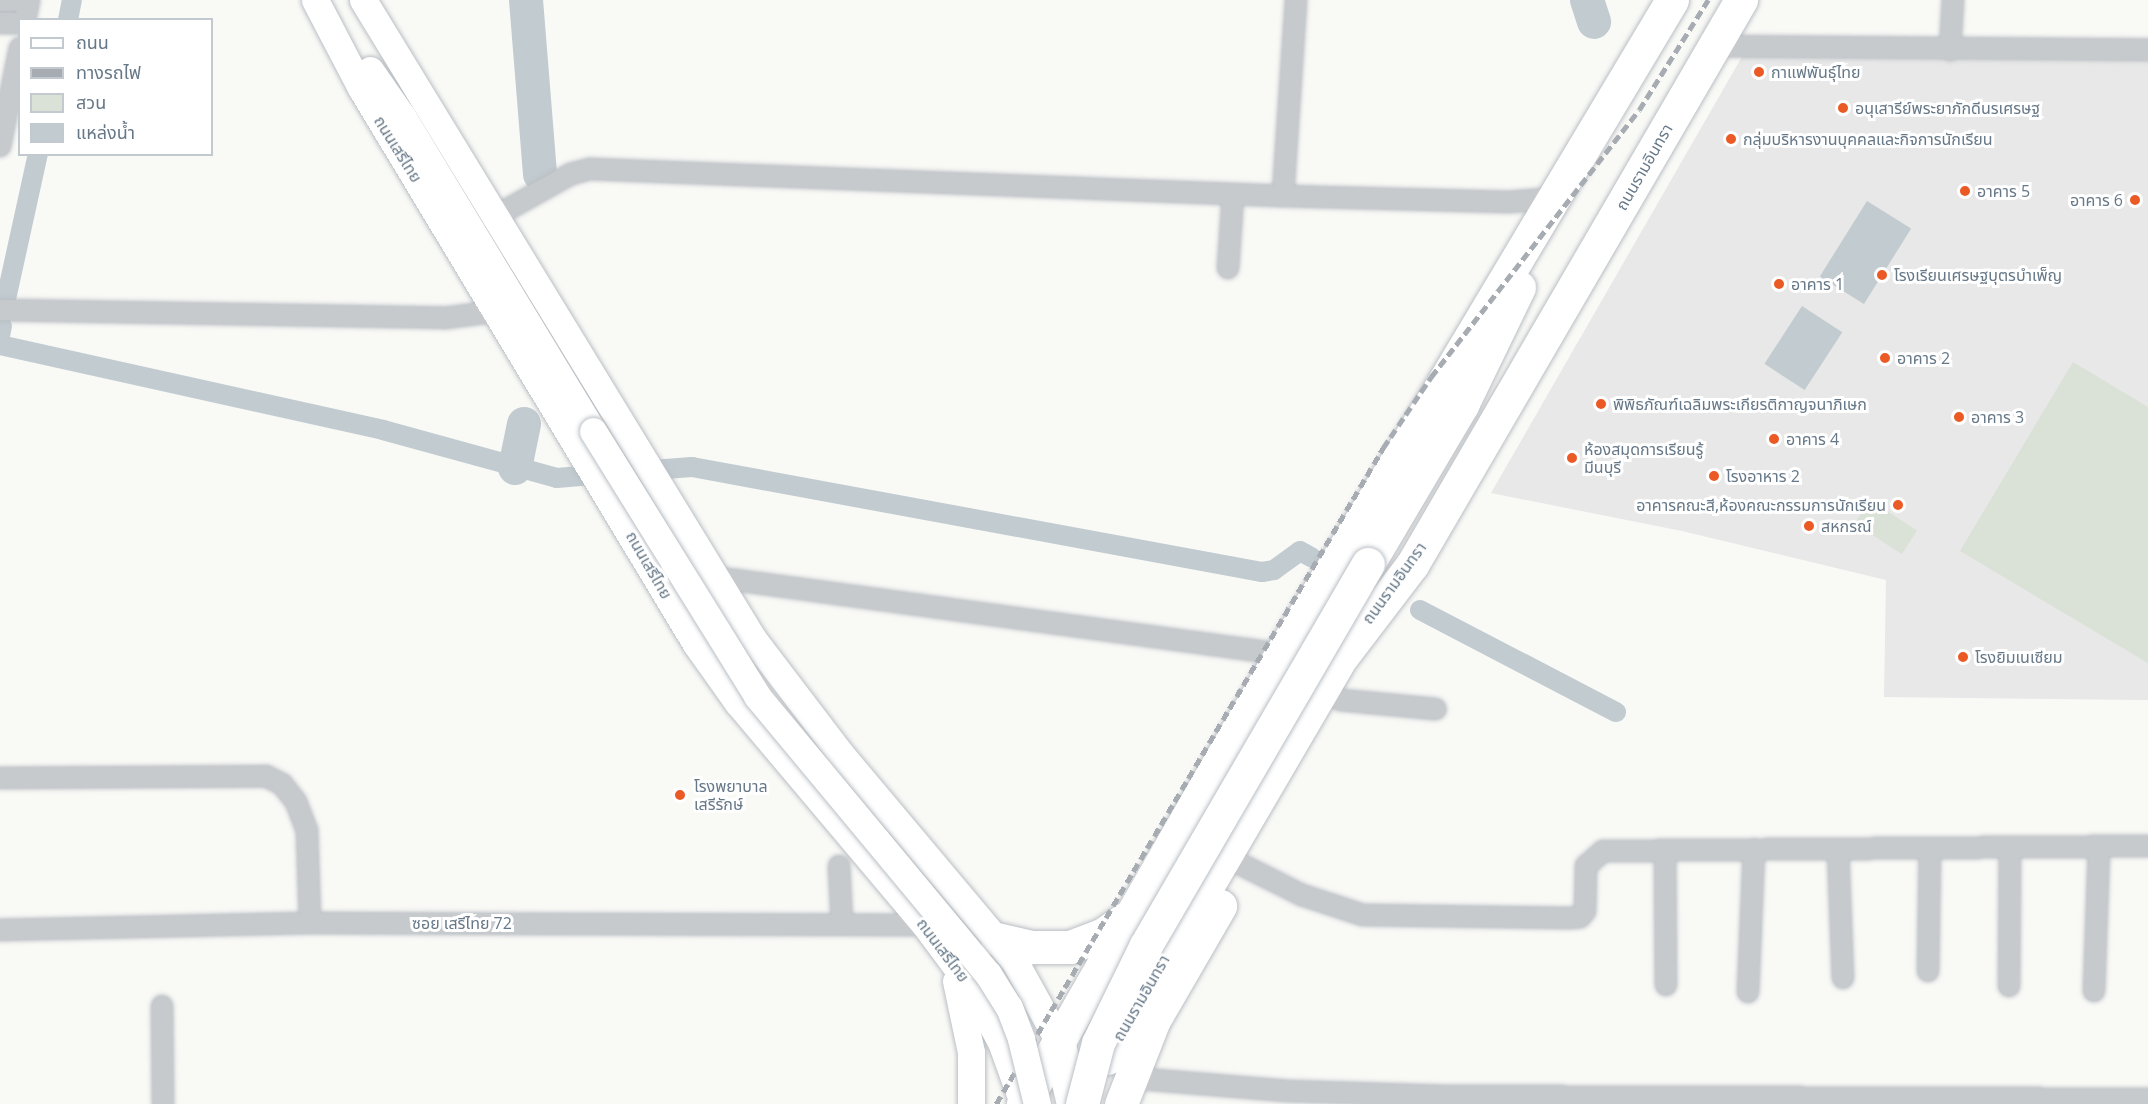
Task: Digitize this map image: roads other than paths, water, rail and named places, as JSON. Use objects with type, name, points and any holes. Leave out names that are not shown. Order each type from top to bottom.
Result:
[{"type":"highway","points":[[1025,1103],[1127,917],[1210,775],[1474,327],[1557,198],[1672,0]]},
{"type":"highway","name":"ถนนรามอินทรา","points":[[1083,1104],[1141,996],[1338,662],[1412,565],[1741,0]]},
{"type":"highway","points":[[1083,1104],[1098,1043],[1146,945],[1462,405],[1557,198]]},
{"type":"highway","points":[[1126,1091],[1154,1020],[1340,700],[1412,565]]},
{"type":"highway","points":[[1210,775],[1257,800]]},
{"type":"highway","points":[[997,939],[1033,947],[1070,947],[1102,935],[1127,917]]},
{"type":"highway","points":[[1058,1040],[1073,1104]]},
{"type":"main road","points":[[363,0],[713,577],[753,639],[815,719],[997,939],[1031,985],[1058,1040]]},
{"type":"main road","points":[[320,9],[366,65],[402,116],[592,431],[757,696],[988,974],[1009,1007],[1021,1039],[1025,1103]]},
{"type":"main road","name":"ถนนเสรีไทย","points":[[320,9],[361,88],[712,670],[925,925],[949,957],[987,1014],[1025,1103]]},
{"type":"main road","points":[[776,747],[789,749],[801,745],[815,719]]},
{"type":"main road","points":[[949,957],[966,1015],[971,1104]]},
{"type":"street","points":[[0,1],[29,0],[25,18]]},
{"type":"street","points":[[1283,196],[1296,0]]},
{"type":"street","points":[[1950,50],[1953,0]]},
{"type":"street","points":[[0,23],[18,23]]},
{"type":"street","points":[[1714,46],[1950,50],[2148,50]]},
{"type":"street","points":[[0,146],[18,58]]},
{"type":"street","points":[[494,217],[571,174],[590,169],[1283,196],[1521,202],[1557,198]]},
{"type":"street","points":[[1228,268],[1233,194]]},
{"type":"street","points":[[0,310],[445,318],[498,312]]},
{"type":"street","points":[[713,577],[1281,654]]},
{"type":"street","points":[[1340,700],[1436,709]]},
{"type":"street","points":[[0,778],[266,776],[282,784],[296,802],[307,831],[310,923]]},
{"type":"street","points":[[1244,866],[1302,895],[1363,915],[1574,918],[1585,911],[1586,866],[1593,857],[1603,851],[2148,846]]},
{"type":"street","points":[[2094,991],[2099,847]]},
{"type":"street","points":[[1928,971],[1930,848]]},
{"type":"street","points":[[2009,986],[2010,848]]},
{"type":"street","points":[[1748,992],[1754,849]]},
{"type":"street","points":[[1838,849],[1843,978]]},
{"type":"street","points":[[1665,850],[1666,986]]},
{"type":"street","points":[[838,866],[842,924]]},
{"type":"street","name":"ซอย เสรีไทย 72","points":[[0,930],[310,923],[925,925]]},
{"type":"street","points":[[162,1006],[163,1104]]},
{"type":"street","points":[[1126,1091],[1287,1091],[1444,1096],[2148,1099]]},
{"type":"water","points":[[1867,201],[1911,229],[1864,304],[1820,276]]},
{"type":"water","points":[[1802,306],[1842,332],[1805,390],[1764,364]]},
{"type":"waterway","points":[[68,18],[72,0]]},
{"type":"waterway","points":[[526,0],[540,174]]},
{"type":"waterway","points":[[1587,0],[1594,22]]},
{"type":"waterway","points":[[6,299],[38,156]]},
{"type":"waterway","points":[[0,336],[2,326]]},
{"type":"waterway","points":[[0,345],[383,430],[557,478],[604,474]]},
{"type":"waterway","points":[[515,468],[524,424]]},
{"type":"waterway","points":[[639,471],[692,467],[1262,572],[1274,570],[1300,551],[1311,557]]},
{"type":"waterway","points":[[1420,610],[1616,712]]},
{"type":"railway","points":[[996,1104],[1383,448],[1431,377],[1639,110],[1708,0]]},
{"type":"place","name":"กาแฟพันธ์ุไทย","points":[[1759,72]]},
{"type":"place","name":"อนุเสารีย์พระยาภักดีนรเศรษฐ","points":[[1843,108]]},
{"type":"place","name":"กลุ่มบริหารงานบุคคลและกิจการนักเรียน","points":[[1731,139]]},
{"type":"place","name":"อาคาร 5","points":[[1965,191]]},
{"type":"place","name":"อาคาร 6","points":[[2135,200]]},
{"type":"place","name":"โรงเรียนเศรษฐบุตรบำเพ็ญ","points":[[1882,275]]},
{"type":"place","name":"อาคาร 1","points":[[1779,284]]},
{"type":"place","name":"อาคาร 2","points":[[1885,358]]},
{"type":"place","name":"พิพิธภัณฑ์เฉลิมพระเกียรติกาญจนาภิเษก","points":[[1601,404]]},
{"type":"place","name":"อาคาร 3","points":[[1959,417]]},
{"type":"place","name":"อาคาร 4","points":[[1774,439]]},
{"type":"place","name":"ห้องสมุดการเรียนรู้ มีนบุรี","points":[[1572,458]]},
{"type":"place","name":"โรงอาหาร 2","points":[[1714,476]]},
{"type":"place","name":"อาคารคณะสี,ห้องคณะกรรมการนักเรียน","points":[[1898,505]]},
{"type":"place","name":"สหกรณ์","points":[[1809,526]]},
{"type":"place","name":"โรงยิมเนเซียม","points":[[1963,657]]},
{"type":"place","name":"โรงพยาบาล เสรีรักษ์","points":[[680,795]]}]
